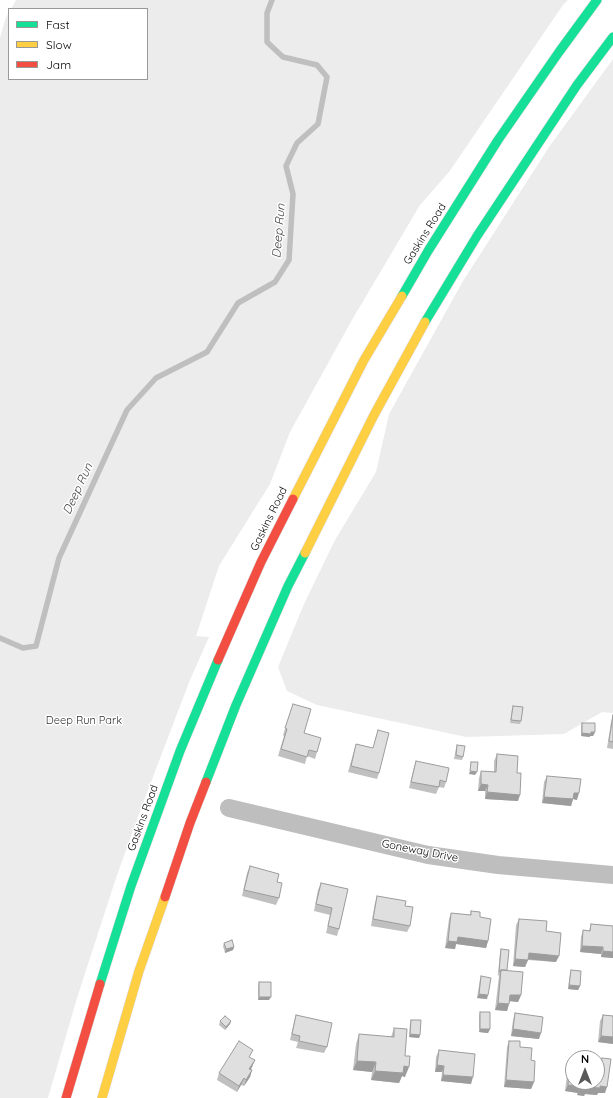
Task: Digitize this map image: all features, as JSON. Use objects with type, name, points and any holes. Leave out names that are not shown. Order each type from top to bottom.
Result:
[{"type":"main road","name":"Gaskins Road","points":[[66,1098],[94,1002],[134,878],[180,752],[219,657],[261,562],[364,360],[428,251],[498,140],[597,0]]},
{"type":"main road","points":[[102,1098],[139,971],[190,823],[236,706],[288,586],[360,441],[422,329],[477,236],[568,98],[613,37]]},
{"type":"street","name":"Goneway Drive","points":[[229,808],[428,855],[498,865],[613,874]]},
{"type":"green space","name":"Deep Run Park","points":[[16,0],[568,0],[563,5],[449,172],[420,205],[352,320],[290,432],[270,484],[219,566],[196,636],[209,637],[190,680],[116,878],[77,998],[48,1098],[0,1098],[0,38],[8,14],[8,80],[148,80],[148,8],[12,8]]},
{"type":"green space","points":[[613,59],[613,713],[602,712],[564,734],[466,737],[317,705],[287,691],[278,667],[304,604],[335,540],[376,472],[389,414],[463,281],[549,147]]},
{"type":"building","points":[[293,704],[311,709],[304,733],[321,738],[317,752],[309,750],[307,757],[281,749],[287,729],[285,728]]},
{"type":"building","points":[[513,706],[523,707],[521,721],[511,720]]},
{"type":"building","points":[[613,715],[613,742],[609,741]]},
{"type":"building","points":[[582,723],[595,723],[595,732],[591,732],[591,734],[582,733]]},
{"type":"building","points":[[378,730],[389,733],[379,773],[351,766],[356,744],[373,748]]},
{"type":"building","points":[[457,745],[465,746],[463,757],[456,755]]},
{"type":"building","points":[[497,754],[518,756],[517,773],[521,773],[520,795],[487,792],[488,785],[481,784],[481,771],[496,772]]},
{"type":"building","points":[[416,761],[449,768],[446,782],[440,780],[439,787],[411,782]]},
{"type":"building","points":[[471,762],[478,762],[477,772],[470,771]]},
{"type":"building","points":[[547,776],[581,779],[579,793],[574,793],[573,799],[544,797]]},
{"type":"building","points":[[250,866],[279,874],[277,882],[282,883],[279,898],[244,890]]},
{"type":"building","points":[[321,883],[348,889],[339,929],[328,926],[332,908],[316,904]]},
{"type":"building","points":[[377,896],[406,901],[405,906],[413,907],[410,926],[373,919]]},
{"type":"building","points":[[471,911],[480,912],[480,917],[491,919],[488,941],[458,937],[457,942],[448,941],[451,913],[471,915]]},
{"type":"building","points":[[519,919],[547,921],[546,931],[561,933],[559,956],[529,953],[528,960],[515,959]]},
{"type":"building","points":[[591,924],[613,926],[613,952],[603,951],[603,947],[582,946],[583,930],[590,931]]},
{"type":"building","points":[[232,940],[234,947],[226,949],[224,943]]},
{"type":"building","points":[[501,949],[509,950],[507,970],[501,970],[499,972]]},
{"type":"building","points":[[501,970],[523,972],[521,995],[510,995],[509,1004],[498,1003]]},
{"type":"building","points":[[571,970],[581,971],[580,986],[569,985]]},
{"type":"building","points":[[481,976],[491,978],[488,995],[479,994]]},
{"type":"building","points":[[259,982],[271,982],[271,997],[259,997]]},
{"type":"building","points":[[480,1012],[490,1012],[490,1029],[480,1029]]},
{"type":"building","points":[[515,1013],[543,1017],[541,1033],[513,1029]]},
{"type":"building","points":[[296,1015],[332,1023],[327,1047],[299,1041],[300,1036],[292,1034]]},
{"type":"building","points":[[603,1015],[613,1016],[613,1037],[601,1036]]},
{"type":"building","points":[[225,1016],[231,1021],[226,1027],[220,1021]]},
{"type":"building","points":[[411,1020],[421,1020],[420,1035],[410,1034]]},
{"type":"building","points":[[394,1028],[407,1029],[405,1056],[410,1056],[409,1067],[404,1066],[403,1073],[375,1071],[376,1062],[357,1061],[359,1034],[394,1037]]},
{"type":"building","points":[[239,1041],[253,1050],[249,1057],[255,1060],[249,1069],[252,1070],[246,1080],[244,1078],[239,1086],[219,1073]]},
{"type":"building","points":[[509,1041],[520,1041],[520,1047],[532,1048],[531,1060],[535,1061],[534,1082],[506,1080]]},
{"type":"building","points":[[439,1050],[475,1054],[473,1077],[443,1075],[444,1066],[437,1065]]},
{"type":"building","points":[[605,1058],[611,1059],[607,1087],[605,1087]]},
{"type":"waterway","name":"Deep Run","points":[[0,638],[23,648],[36,646],[59,558],[127,410],[156,378],[207,352],[238,303],[275,282],[289,260],[293,194],[286,166],[297,143],[318,124],[327,77],[317,65],[283,57],[267,42],[267,13],[272,0]]},
{"type":"traffic: fast","points":[[402,296],[428,251],[498,140],[597,0]]},
{"type":"traffic: fast","points":[[425,322],[477,236],[577,85],[613,37]]},
{"type":"traffic: fast","points":[[206,782],[236,705],[288,586],[305,553]]},
{"type":"traffic: fast","points":[[100,984],[131,886],[180,751],[218,660]]},
{"type":"traffic: slow","points":[[293,499],[364,360],[402,296]]},
{"type":"traffic: slow","points":[[305,553],[374,415],[425,322]]},
{"type":"traffic: slow","points":[[102,1098],[139,971],[165,897]]},
{"type":"traffic: jam","points":[[218,660],[261,562],[293,499]]},
{"type":"traffic: jam","points":[[165,897],[190,823],[206,782]]},
{"type":"traffic: jam","points":[[66,1098],[100,984]]}]
